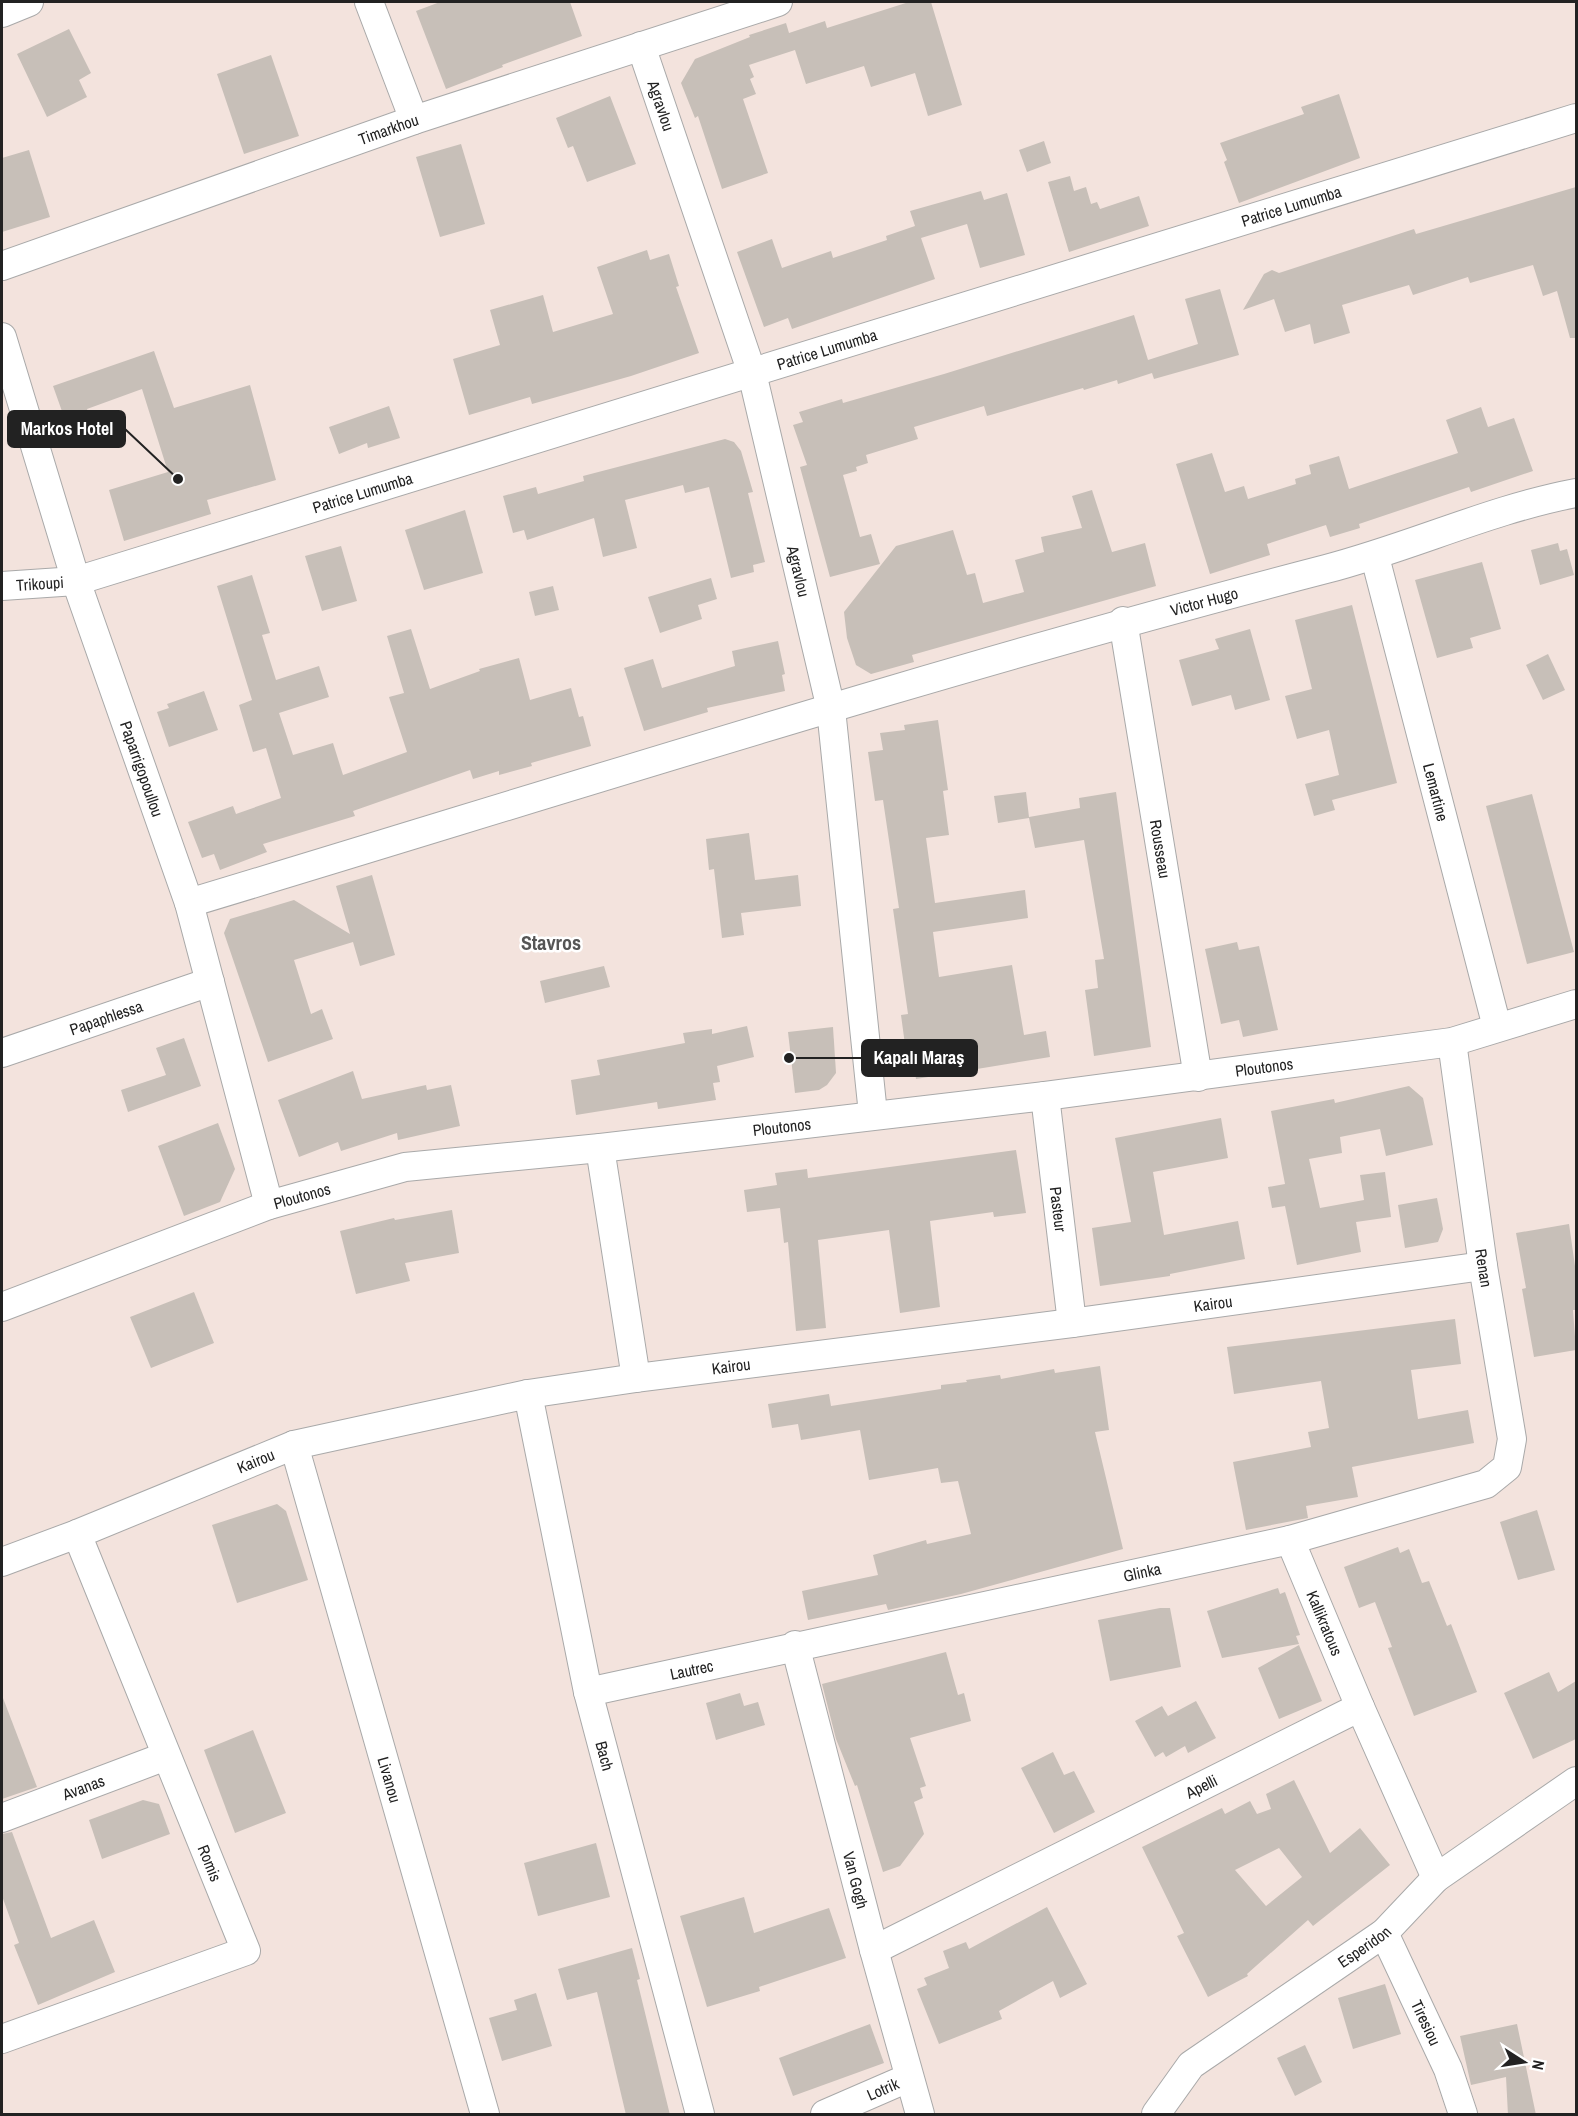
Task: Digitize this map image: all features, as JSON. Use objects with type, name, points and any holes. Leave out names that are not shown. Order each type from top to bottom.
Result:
[{"type":"street","points":[[2,13],[29,2]]},
{"type":"street","points":[[369,2],[414,120]]},
{"type":"street","name":"Timarkhou","points":[[2,266],[414,120],[778,2]]},
{"type":"street","name":"Agravlou","points":[[641,46],[753,373],[831,709],[873,1114]]},
{"type":"street","name":"Patrice Lumumba","points":[[76,581],[1576,118]]},
{"type":"street","name":"Paparrigopoullou","points":[[2,337],[76,581],[189,903],[269,1204]]},
{"type":"street","name":"Victor Hugo","points":[[189,903],[1123,621],[1375,557],[1532,501],[1576,493]]},
{"type":"street","name":"Lemartine","points":[[1375,557],[1497,1027]]},
{"type":"street","name":"Trikoupi","points":[[2,586],[76,581]]},
{"type":"street","name":"Rousseau","points":[[1123,621],[1198,1077]]},
{"type":"street","name":"Papaphlessa","points":[[2,1053],[210,982]]},
{"type":"street","name":"Ploutonos","points":[[2,1307],[269,1204],[405,1167],[600,1148],[873,1114],[1046,1096],[1452,1042],[1576,1004]]},
{"type":"street","name":"Renan","points":[[1452,1042],[1483,1266],[1512,1439],[1507,1467],[1486,1484]]},
{"type":"street","name":"Pasteur","points":[[1046,1096],[1072,1323]]},
{"type":"street","points":[[600,1148],[636,1378]]},
{"type":"street","name":"Kairou","points":[[2,1562],[77,1534],[294,1445],[528,1394],[636,1378],[1072,1323],[1483,1266]]},
{"type":"street","name":"Bach","points":[[528,1394],[588,1692],[700,2115]]},
{"type":"street","name":"Livanou","points":[[294,1445],[486,2115]]},
{"type":"street","name":"Glinka","points":[[795,1645],[1290,1540],[1486,1484]]},
{"type":"street","name":"Romis","points":[[2,2039],[246,1951],[77,1534]]},
{"type":"street","name":"Kallikratous","points":[[1290,1540],[1360,1707]]},
{"type":"street","name":"Lautrec","points":[[588,1692],[795,1645]]},
{"type":"street","name":"Van Gogh","points":[[795,1645],[908,2078],[920,2115]]},
{"type":"street","points":[[1360,1707],[1436,1878]]},
{"type":"street","name":"Apelli","points":[[874,1950],[1360,1707]]},
{"type":"street","name":"Avanas","points":[[2,1818],[166,1756]]},
{"type":"street","name":"Esperidon","points":[[1156,2115],[1191,2065],[1384,1933],[1436,1878],[1576,1781]]},
{"type":"street","name":"Tiresiou","points":[[1384,1933],[1448,2069],[1463,2115]]},
{"type":"street","name":"Lotrik","points":[[825,2115],[908,2078]]},
{"type":"shaded area","points":[[2,2],[1576,2],[1576,2114],[2,2114]]},
{"type":"building","points":[[440,2],[570,2],[582,36],[502,65],[503,67],[446,89],[416,11]]},
{"type":"building","points":[[909,2],[931,2],[962,105],[928,116],[915,73],[871,87],[864,66],[806,84],[795,50],[749,65],[754,77],[750,79],[756,94],[743,99],[768,173],[722,189],[698,116],[695,118],[681,83],[695,59],[750,37],[749,35],[786,23],[789,33],[825,21],[827,28]]},
{"type":"building","points":[[69,29],[91,73],[79,80],[87,97],[47,117],[17,54]]},
{"type":"building","points":[[271,55],[299,136],[244,154],[217,74]]},
{"type":"building","points":[[1339,94],[1360,158],[1239,203],[1224,162],[1227,160],[1220,143],[1304,114],[1301,107]]},
{"type":"building","points":[[610,96],[636,164],[587,182],[573,146],[568,148],[556,118]]},
{"type":"building","points":[[1044,141],[1051,163],[1027,172],[1019,150]]},
{"type":"building","points":[[461,144],[485,224],[440,237],[416,157]]},
{"type":"building","points":[[29,150],[50,217],[2,232],[2,158]]},
{"type":"building","points":[[1070,176],[1074,191],[1086,187],[1091,204],[1097,202],[1100,209],[1139,196],[1149,226],[1069,252],[1048,182]]},
{"type":"building","points":[[1576,187],[1576,338],[1570,338],[1557,291],[1543,296],[1533,265],[1470,283],[1468,277],[1413,295],[1409,285],[1342,305],[1350,333],[1314,344],[1310,324],[1285,332],[1274,299],[1243,310],[1264,274],[1272,270],[1279,273],[1414,229],[1416,234]]},
{"type":"building","points":[[981,191],[984,200],[1007,193],[1025,255],[980,268],[967,224],[921,238],[935,279],[792,329],[788,318],[764,327],[737,252],[772,239],[782,268],[831,251],[833,258],[887,240],[886,236],[915,226],[910,211]]},
{"type":"building","points":[[647,250],[650,260],[669,254],[679,286],[676,287],[699,353],[631,376],[532,404],[530,397],[469,415],[453,359],[500,345],[490,310],[543,295],[553,332],[613,314],[597,267]]},
{"type":"building","points":[[1220,289],[1239,355],[1154,379],[1152,373],[1118,384],[1117,380],[1084,390],[1083,388],[987,416],[984,406],[914,427],[918,439],[866,455],[868,463],[856,467],[857,471],[843,475],[860,537],[871,534],[880,564],[830,577],[800,467],[807,465],[793,425],[803,422],[799,412],[842,399],[843,403],[944,374],[1134,315],[1148,360],[1198,344],[1185,299]]},
{"type":"building","points":[[154,351],[174,408],[250,385],[276,480],[207,500],[211,514],[124,541],[109,490],[168,472],[142,389],[87,409],[92,423],[69,431],[53,386]]},
{"type":"building","points":[[389,406],[400,438],[368,448],[367,443],[339,454],[329,427]]},
{"type":"building","points":[[1481,407],[1488,427],[1514,418],[1533,471],[1471,492],[1469,487],[1359,524],[1360,528],[1330,537],[1326,525],[1267,544],[1270,555],[1210,574],[1176,464],[1212,453],[1225,492],[1244,486],[1248,499],[1296,484],[1295,479],[1311,474],[1309,465],[1339,456],[1349,489],[1458,453],[1446,420]]},
{"type":"building","points":[[725,439],[734,442],[741,451],[753,492],[748,493],[765,562],[753,565],[754,572],[731,578],[709,487],[685,493],[683,485],[625,500],[637,548],[603,557],[594,518],[527,540],[524,530],[513,533],[503,496],[536,487],[538,494],[584,481],[583,476]]},
{"type":"building","points":[[1092,490],[1112,552],[1145,543],[1156,586],[912,655],[914,662],[871,674],[856,665],[847,638],[844,612],[896,546],[953,530],[967,575],[975,573],[983,603],[1024,592],[1015,560],[1044,552],[1041,537],[1082,528],[1072,496]]},
{"type":"building","points":[[465,510],[483,573],[424,590],[405,530]]},
{"type":"building","points":[[1558,543],[1560,551],[1567,549],[1574,575],[1540,585],[1531,550]]},
{"type":"building","points":[[341,546],[357,601],[322,611],[305,556]]},
{"type":"building","points":[[1482,562],[1501,629],[1470,638],[1473,648],[1437,658],[1415,580]]},
{"type":"building","points":[[252,575],[270,633],[262,635],[276,680],[319,666],[329,697],[279,713],[293,755],[333,743],[343,775],[407,752],[389,697],[404,693],[387,636],[411,629],[430,689],[480,671],[479,669],[519,658],[530,700],[571,688],[579,717],[583,716],[591,746],[531,763],[532,766],[499,775],[499,771],[473,779],[470,770],[353,811],[355,816],[263,844],[267,852],[220,870],[214,854],[202,858],[188,822],[233,806],[236,814],[281,798],[266,748],[253,752],[239,705],[252,700],[217,586]]},
{"type":"building","points":[[711,578],[717,599],[698,605],[702,619],[660,633],[648,597]]},
{"type":"building","points":[[553,586],[559,610],[535,616],[529,592]]},
{"type":"building","points":[[1352,605],[1397,783],[1332,800],[1335,810],[1314,816],[1305,784],[1339,775],[1329,730],[1297,739],[1285,696],[1312,689],[1295,620]]},
{"type":"building","points":[[1250,629],[1270,700],[1235,710],[1231,695],[1192,706],[1179,660],[1219,649],[1215,639]]},
{"type":"building","points":[[778,641],[785,674],[782,675],[785,691],[707,708],[708,712],[644,731],[624,668],[653,659],[662,688],[735,666],[732,651]]},
{"type":"building","points":[[1548,654],[1565,690],[1543,700],[1526,665]]},
{"type":"building","points":[[204,691],[218,730],[169,747],[157,712],[169,708],[167,704]]},
{"type":"building","points":[[938,720],[948,790],[943,791],[949,835],[926,838],[935,903],[1025,890],[1028,918],[933,932],[939,977],[1012,965],[1024,1035],[1046,1031],[1050,1057],[916,1079],[914,1066],[908,1067],[901,1015],[908,1014],[893,909],[899,908],[883,800],[875,801],[868,752],[883,750],[880,733],[905,730],[904,725]]},
{"type":"building","points":[[1026,792],[1029,817],[1080,808],[1079,798],[1116,792],[1151,1047],[1094,1056],[1085,990],[1098,988],[1095,960],[1104,959],[1084,840],[1035,848],[1029,818],[998,823],[994,796]]},
{"type":"building","points":[[1532,794],[1574,952],[1527,964],[1486,806]]},
{"type":"building","points":[[749,833],[755,880],[798,875],[801,906],[741,913],[744,935],[722,938],[714,869],[709,870],[706,839]]},
{"type":"building","points":[[372,875],[395,955],[360,966],[353,942],[294,960],[311,1014],[322,1009],[333,1039],[268,1062],[224,933],[230,919],[294,900],[350,934],[336,886]]},
{"type":"building","points":[[1237,942],[1239,950],[1259,946],[1278,1030],[1243,1037],[1239,1020],[1221,1024],[1205,949]]},
{"type":"building","points":[[604,966],[610,987],[545,1003],[540,981]]},
{"type":"building","points":[[747,1026],[754,1057],[717,1066],[720,1082],[713,1083],[716,1100],[658,1109],[657,1102],[576,1115],[571,1080],[600,1075],[597,1060],[685,1043],[683,1033],[712,1029],[712,1034]]},
{"type":"building","points":[[833,1027],[836,1073],[827,1085],[819,1090],[795,1093],[788,1032]]},
{"type":"building","points":[[184,1038],[201,1086],[128,1112],[121,1090],[166,1075],[156,1048]]},
{"type":"building","points":[[353,1071],[362,1099],[426,1085],[427,1090],[451,1085],[460,1126],[398,1140],[397,1133],[341,1151],[338,1142],[299,1157],[278,1100]]},
{"type":"building","points":[[1409,1086],[1423,1098],[1433,1145],[1386,1156],[1380,1129],[1340,1137],[1342,1153],[1309,1159],[1320,1208],[1364,1200],[1360,1175],[1385,1172],[1391,1217],[1356,1222],[1361,1252],[1297,1265],[1285,1206],[1272,1208],[1268,1187],[1285,1184],[1271,1111],[1334,1099],[1335,1103]]},
{"type":"building","points":[[1221,1118],[1228,1158],[1153,1172],[1164,1235],[1238,1221],[1245,1259],[1170,1274],[1170,1276],[1100,1286],[1092,1228],[1131,1222],[1115,1138]]},
{"type":"building","points":[[218,1123],[235,1169],[220,1202],[184,1216],[158,1146]]},
{"type":"building","points":[[1016,1150],[1026,1213],[994,1217],[993,1212],[930,1221],[940,1307],[900,1313],[889,1230],[818,1240],[826,1328],[796,1331],[788,1242],[784,1243],[780,1208],[747,1212],[744,1190],[777,1185],[775,1173],[807,1169],[808,1178]]},
{"type":"building","points":[[1437,1198],[1443,1229],[1438,1242],[1405,1248],[1398,1205]]},
{"type":"building","points":[[452,1210],[459,1253],[405,1263],[410,1281],[356,1294],[340,1231],[394,1218],[395,1220]]},
{"type":"building","points":[[1569,1224],[1576,1273],[1576,1310],[1573,1310],[1576,1350],[1534,1357],[1522,1289],[1526,1288],[1516,1233]]},
{"type":"building","points":[[194,1292],[214,1343],[151,1368],[130,1317]]},
{"type":"building","points":[[1455,1319],[1461,1364],[1411,1370],[1418,1419],[1468,1410],[1474,1443],[1352,1467],[1358,1497],[1306,1506],[1308,1518],[1246,1530],[1233,1462],[1311,1447],[1308,1432],[1329,1428],[1321,1381],[1234,1394],[1227,1347]]},
{"type":"building","points":[[1100,1366],[1109,1430],[1095,1432],[1123,1549],[961,1594],[888,1610],[886,1604],[808,1620],[802,1591],[878,1575],[873,1555],[926,1540],[927,1544],[971,1534],[958,1481],[941,1483],[938,1468],[869,1480],[860,1430],[801,1440],[798,1424],[772,1428],[768,1404],[829,1394],[831,1406],[941,1389],[941,1385],[967,1382],[966,1380],[1000,1375],[1001,1379],[1054,1369],[1055,1373]]},
{"type":"building","points":[[277,1504],[286,1511],[308,1580],[237,1603],[212,1525]]},
{"type":"building","points":[[1537,1510],[1555,1570],[1518,1580],[1500,1522]]},
{"type":"building","points":[[1398,1547],[1400,1553],[1409,1549],[1422,1583],[1429,1581],[1447,1626],[1451,1624],[1477,1692],[1414,1716],[1388,1648],[1392,1647],[1375,1602],[1359,1608],[1344,1567]]},
{"type":"building","points":[[1278,1588],[1280,1594],[1285,1592],[1300,1635],[1296,1636],[1299,1644],[1222,1658],[1207,1611]]},
{"type":"building","points":[[1170,1608],[1181,1667],[1110,1681],[1098,1620]]},
{"type":"building","points":[[1299,1645],[1322,1701],[1279,1719],[1258,1668]]},
{"type":"building","points":[[946,1652],[958,1695],[964,1693],[971,1721],[910,1738],[926,1786],[920,1788],[923,1798],[914,1802],[924,1834],[900,1866],[883,1872],[857,1785],[855,1786],[836,1739],[822,1684]]},
{"type":"building","points":[[1549,1672],[1558,1692],[1576,1681],[1576,1739],[1533,1759],[1504,1693]]},
{"type":"building","points":[[740,1693],[744,1706],[758,1702],[765,1725],[716,1740],[706,1703]]},
{"type":"building","points":[[2,1699],[37,1787],[2,1799]]},
{"type":"building","points":[[1196,1701],[1216,1738],[1188,1753],[1185,1746],[1166,1757],[1163,1752],[1155,1757],[1135,1721],[1162,1706],[1168,1716]]},
{"type":"building","points":[[253,1730],[286,1813],[235,1833],[204,1750]]},
{"type":"building","points":[[1053,1752],[1064,1775],[1074,1771],[1095,1812],[1054,1833],[1021,1768]]},
{"type":"building","points":[[1294,1780],[1330,1853],[1360,1828],[1390,1865],[1313,1926],[1308,1920],[1247,1974],[1248,1976],[1208,1997],[1177,1936],[1184,1933],[1142,1847],[1222,1808],[1225,1814],[1250,1801],[1257,1814],[1271,1809],[1266,1794]],"holes":[[[1279,1848],[1302,1877],[1266,1906],[1235,1870]]]},
{"type":"building","points":[[143,1800],[159,1804],[170,1834],[102,1859],[89,1820]]},
{"type":"building","points":[[12,1832],[51,1938],[94,1920],[115,1972],[38,2005],[14,1945],[19,1943],[2,1896],[2,1834]]},
{"type":"building","points":[[596,1843],[610,1897],[538,1916],[524,1863]]},
{"type":"building","points":[[744,1897],[754,1933],[829,1908],[846,1958],[759,1987],[760,1991],[707,2007],[680,1916]]},
{"type":"building","points":[[1047,1907],[1087,1984],[1060,1998],[1053,1981],[999,2011],[1002,2019],[939,2044],[917,1989],[927,1985],[924,1978],[949,1968],[943,1951],[966,1942],[969,1949]]},
{"type":"building","points":[[632,1948],[640,1979],[637,1980],[670,2115],[626,2115],[597,1992],[567,2000],[558,1969]]},
{"type":"building","points":[[1385,1984],[1401,2034],[1353,2049],[1338,1998]]},
{"type":"building","points":[[536,1993],[552,2046],[502,2061],[489,2018],[517,2010],[514,2000]]},
{"type":"building","points":[[870,2024],[884,2063],[793,2096],[779,2058]]},
{"type":"building","points":[[1517,2024],[1536,2115],[1508,2115],[1506,2077],[1471,2085],[1460,2036]]},
{"type":"building","points":[[1305,2045],[1322,2082],[1295,2096],[1277,2058]]},
{"type":"place","name":"Markos Hotel","points":[[178,479]]},
{"type":"place","name":"Kapalı Maraş","points":[[789,1058]]},
{"type":"district","name":"Stavros","points":[[551,942]]}]
